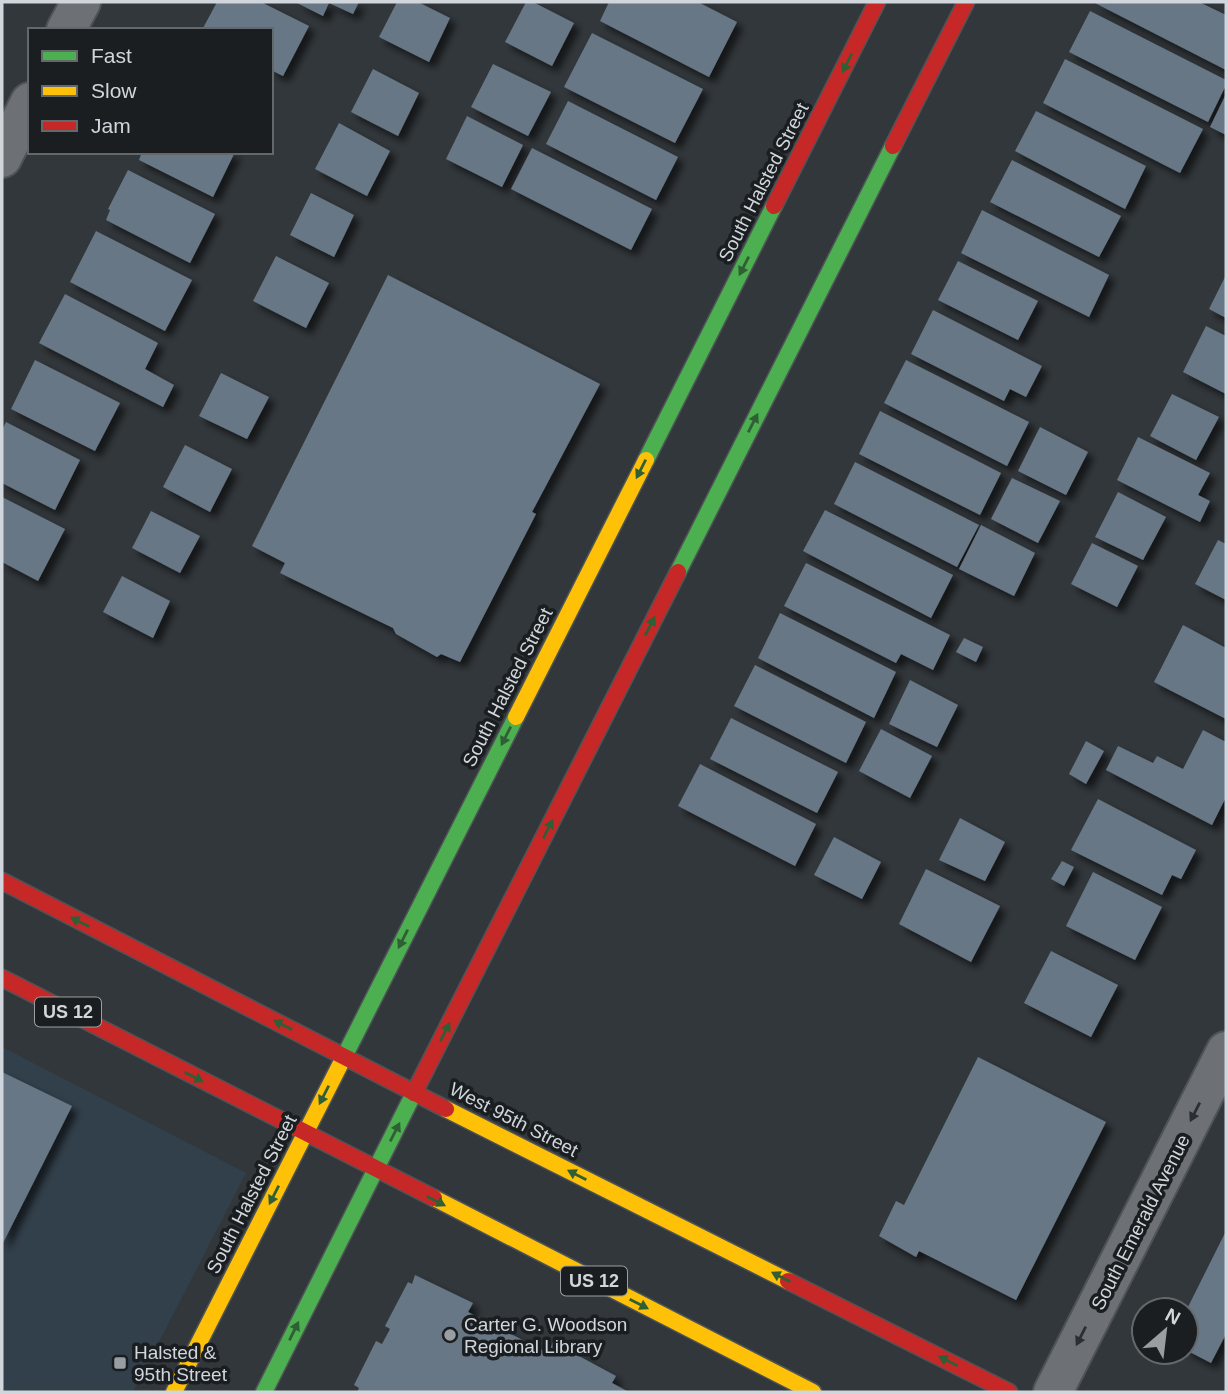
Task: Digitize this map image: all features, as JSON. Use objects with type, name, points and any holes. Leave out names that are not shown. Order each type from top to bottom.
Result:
[{"type":"main road","name":"South Halsted Street","points":[[174,1392],[877,2]]},
{"type":"main road","points":[[264,1392],[966,2]]},
{"type":"main road","name":"West 95th Street","points":[[2,881],[414,1093],[1009,1392]]},
{"type":"main road","name":"US 12","points":[[2,978],[813,1392]]},
{"type":"street","points":[[67,28],[80,2]]},
{"type":"street","points":[[2,158],[28,106]]},
{"type":"street","name":"South Emerald Avenue","points":[[1053,1392],[1226,1051]]},
{"type":"shaded area","points":[[2,1047],[246,1173],[133,1392],[2,1392]]},
{"type":"building","points":[[217,2],[261,2],[309,26],[283,76],[273,71],[273,28],[203,28]]},
{"type":"building","points":[[295,2],[359,2],[353,14],[329,3],[323,16]]},
{"type":"building","points":[[397,2],[418,2],[450,18],[429,62],[379,37]]},
{"type":"building","points":[[526,2],[533,2],[574,23],[552,66],[505,42]]},
{"type":"building","points":[[609,2],[698,2],[737,22],[709,77],[600,21]]},
{"type":"building","points":[[1093,2],[1199,2],[1226,15],[1226,70]]},
{"type":"building","points":[[1090,11],[1226,80],[1208,122],[1069,52]]},
{"type":"building","points":[[592,33],[703,89],[675,143],[564,87]]},
{"type":"building","points":[[1065,59],[1203,129],[1180,173],[1043,103]]},
{"type":"building","points":[[493,64],[551,92],[528,136],[471,107]]},
{"type":"building","points":[[373,69],[419,93],[398,136],[351,112]]},
{"type":"building","points":[[1226,94],[1226,135],[1210,127]]},
{"type":"building","points":[[568,101],[678,157],[656,200],[546,144]]},
{"type":"building","points":[[1036,111],[1146,166],[1125,209],[1015,151]]},
{"type":"building","points":[[467,116],[523,145],[502,187],[446,159]]},
{"type":"building","points":[[339,123],[390,151],[367,196],[315,169]]},
{"type":"building","points":[[532,148],[652,209],[631,250],[511,189]]},
{"type":"building","points":[[141,154],[234,154],[213,197],[139,160]]},
{"type":"building","points":[[1012,160],[1121,216],[1099,257],[990,202]]},
{"type":"building","points":[[128,170],[215,214],[190,263],[106,220],[110,210],[108,209]]},
{"type":"building","points":[[311,193],[354,215],[334,257],[290,235]]},
{"type":"building","points":[[982,210],[1109,275],[1089,317],[961,253]]},
{"type":"building","points":[[96,231],[192,280],[165,331],[70,282]]},
{"type":"building","points":[[276,256],[329,283],[306,328],[253,301]]},
{"type":"building","points":[[958,261],[1038,301],[1018,340],[938,300]]},
{"type":"building","points":[[388,275],[600,384],[532,512],[536,514],[460,662],[441,654],[437,657],[396,634],[393,628],[280,573],[285,563],[252,546]]},
{"type":"building","points":[[1226,275],[1226,318],[1209,309]]},
{"type":"building","points":[[65,294],[158,343],[145,369],[174,385],[163,407],[39,343]]},
{"type":"building","points":[[933,310],[1042,366],[1026,397],[1010,389],[1004,401],[911,354]]},
{"type":"building","points":[[1206,326],[1226,336],[1226,394],[1183,372]]},
{"type":"building","points":[[35,360],[120,403],[95,451],[11,409]]},
{"type":"building","points":[[906,360],[1029,422],[1007,466],[884,403]]},
{"type":"building","points":[[221,373],[269,397],[247,439],[199,416]]},
{"type":"building","points":[[1172,394],[1219,417],[1196,460],[1150,436]]},
{"type":"building","points":[[880,411],[1001,473],[980,515],[859,454]]},
{"type":"building","points":[[6,422],[80,460],[55,510],[2,483],[2,430]]},
{"type":"building","points":[[1040,427],[1088,452],[1066,495],[1018,471]]},
{"type":"building","points":[[1138,437],[1210,473],[1198,495],[1210,501],[1200,522],[1117,480]]},
{"type":"building","points":[[185,445],[232,469],[210,512],[163,487]]},
{"type":"building","points":[[855,462],[979,525],[957,567],[834,504]]},
{"type":"building","points":[[1012,478],[1060,501],[1038,543],[991,519]]},
{"type":"building","points":[[1118,492],[1166,517],[1143,560],[1095,537]]},
{"type":"building","points":[[2,497],[65,529],[38,581],[2,562]]},
{"type":"building","points":[[825,510],[953,575],[931,618],[803,551]]},
{"type":"building","points":[[151,511],[200,536],[180,573],[132,548]]},
{"type":"building","points":[[981,525],[1035,553],[1014,596],[959,569]]},
{"type":"building","points":[[1218,540],[1226,544],[1226,600],[1195,584]]},
{"type":"building","points":[[1092,543],[1138,566],[1117,607],[1071,584]]},
{"type":"building","points":[[806,563],[950,635],[933,670],[901,654],[896,663],[784,606]]},
{"type":"building","points":[[122,576],[170,601],[153,638],[103,612]]},
{"type":"building","points":[[780,613],[896,672],[874,718],[758,658]]},
{"type":"building","points":[[1183,625],[1226,648],[1226,719],[1154,682]]},
{"type":"building","points":[[964,638],[983,647],[976,662],[956,652]]},
{"type":"building","points":[[755,665],[866,722],[846,763],[734,706]]},
{"type":"building","points":[[910,680],[958,705],[937,747],[889,724]]},
{"type":"building","points":[[731,718],[838,772],[817,813],[710,759]]},
{"type":"building","points":[[881,729],[932,756],[910,798],[859,771]]},
{"type":"building","points":[[1203,730],[1226,742],[1226,797],[1212,825],[1106,770],[1118,746],[1153,763],[1157,756],[1183,769]]},
{"type":"building","points":[[1086,741],[1104,751],[1086,784],[1069,774]]},
{"type":"building","points":[[700,764],[816,824],[795,866],[678,806]]},
{"type":"building","points":[[1098,799],[1196,850],[1181,879],[1172,875],[1162,895],[1071,850]]},
{"type":"building","points":[[960,818],[1005,842],[985,881],[939,860]]},
{"type":"building","points":[[834,837],[881,862],[862,899],[814,875]]},
{"type":"building","points":[[1062,861],[1074,867],[1064,886],[1051,879]]},
{"type":"building","points":[[926,869],[1000,906],[971,962],[899,924]]},
{"type":"building","points":[[1093,872],[1162,907],[1135,960],[1066,926]]},
{"type":"building","points":[[1051,951],[1118,985],[1091,1037],[1024,1003]]},
{"type":"building","points":[[978,1057],[1106,1122],[1016,1300],[919,1251],[916,1257],[879,1236],[896,1201],[904,1205]]},
{"type":"building","points":[[2,1072],[72,1106],[2,1245]]},
{"type":"building","points":[[1226,1231],[1226,1334],[1211,1363],[1200,1357],[1200,1296],[1194,1296]]},
{"type":"building","name":"Carter G. Woodson Regional Library","points":[[415,1275],[473,1303],[468,1312],[548,1353],[553,1342],[616,1376],[612,1383],[629,1392],[357,1392],[359,1388],[354,1385],[376,1341],[382,1344],[390,1329],[385,1326],[408,1282],[412,1284]]},
{"type":"traffic: fast","points":[[678,572],[893,146]]},
{"type":"traffic: fast","points":[[646,460],[774,206]]},
{"type":"traffic: fast","points":[[344,1057],[516,717]]},
{"type":"traffic: fast","points":[[264,1392],[414,1093]]},
{"type":"traffic: slow","points":[[516,717],[646,460]]},
{"type":"traffic: slow","points":[[174,1392],[344,1057]]},
{"type":"traffic: slow","points":[[446,1109],[788,1281]]},
{"type":"traffic: slow","points":[[434,1198],[813,1392]]},
{"type":"traffic: jam","points":[[774,206],[877,2]]},
{"type":"traffic: jam","points":[[893,146],[966,2]]},
{"type":"traffic: jam","points":[[414,1093],[678,572]]},
{"type":"traffic: jam","points":[[2,881],[446,1109]]},
{"type":"traffic: jam","points":[[2,978],[434,1198]]},
{"type":"traffic: jam","points":[[788,1281],[1009,1392]]},
{"type":"place","name":"Carter G. Woodson Regional Library","points":[[450,1335]]},
{"type":"place","name":"Halsted & 95th Street","points":[[120,1363]]}]
